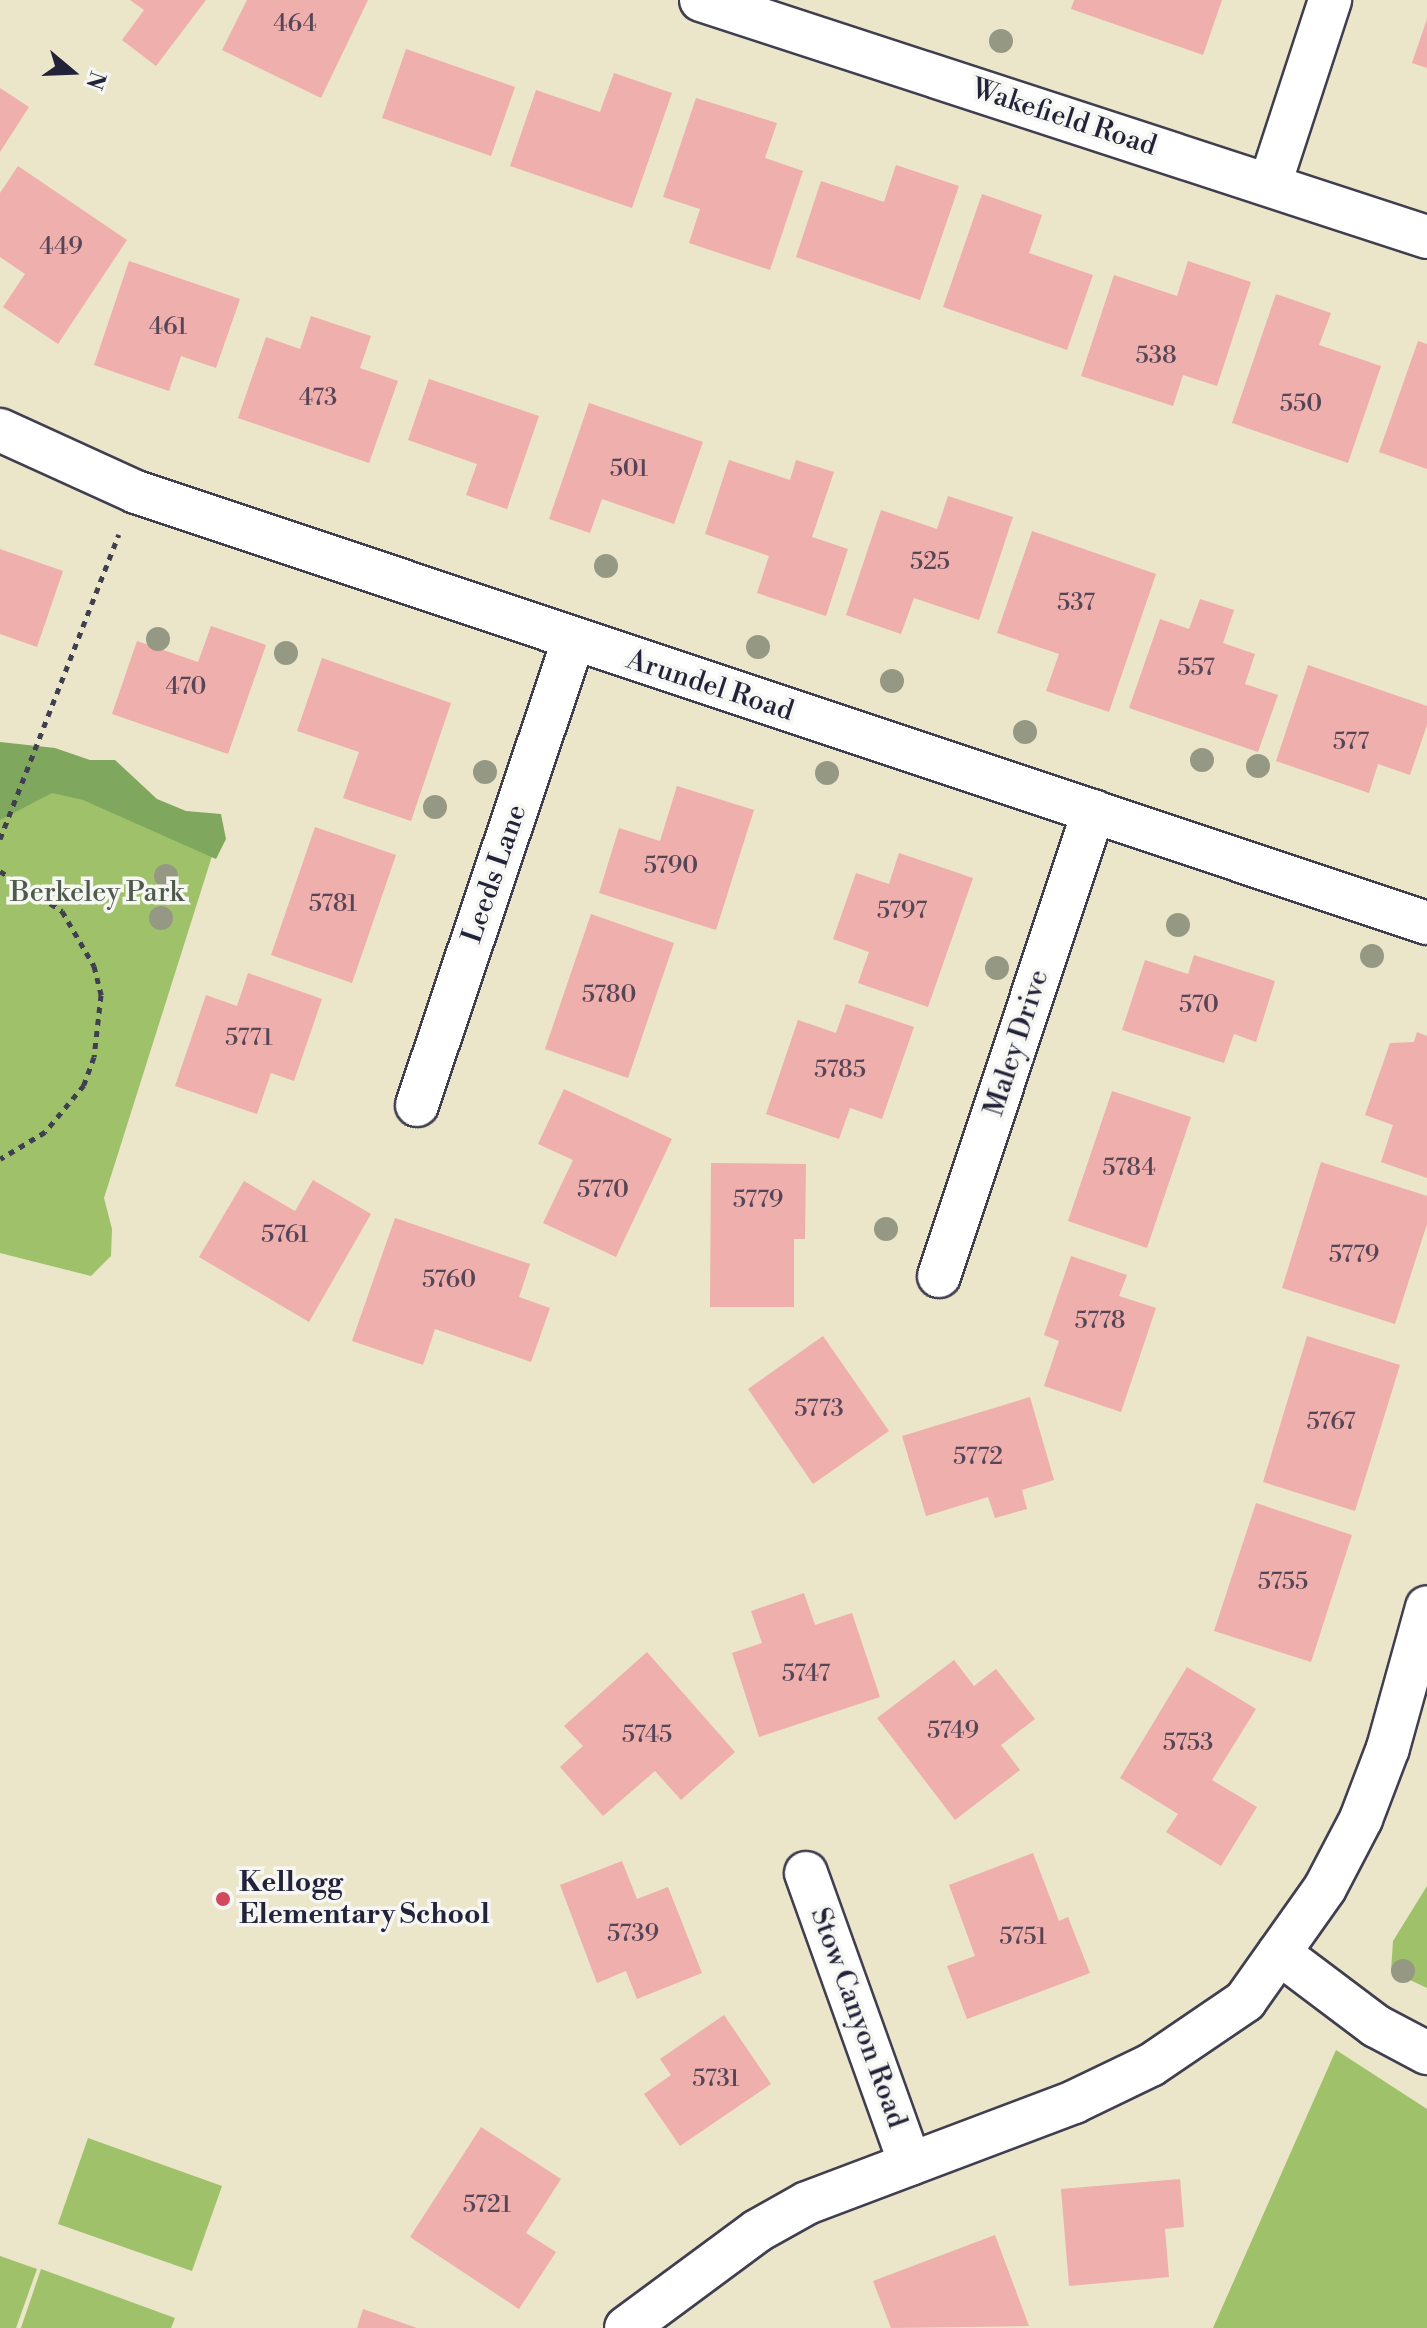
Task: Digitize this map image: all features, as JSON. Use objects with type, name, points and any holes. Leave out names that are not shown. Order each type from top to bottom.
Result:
[{"type":"street","name":"Wakefield Road","points":[[701,0],[750,8],[1427,237]]},
{"type":"street","points":[[1270,184],[1330,0]]},
{"type":"street","name":"Arundel Road","points":[[0,430],[136,492],[573,642],[1427,923]]},
{"type":"street","name":"Leeds Lane","points":[[417,1105],[573,642]]},
{"type":"street","name":"Maley Drive","points":[[939,1276],[1094,811]]},
{"type":"street","name":"Stow Canyon Road","points":[[626,2328],[757,2231],[807,2203],[1074,2102],[1151,2065],[1245,2001],[1325,1888],[1361,1819],[1388,1748],[1427,1607]]},
{"type":"street","name":"Stow Canyon Road","points":[[806,1873],[910,2164]]},
{"type":"street","points":[[1279,1953],[1376,2026],[1427,2053]]},
{"type":"path","points":[[0,839],[136,492]]},
{"type":"path","points":[[0,871],[62,911],[94,966],[101,995],[94,1057],[84,1085],[45,1132],[0,1159]]},
{"type":"green space","points":[[0,742],[55,748],[90,760],[115,760],[157,799],[186,811],[221,814],[226,839],[216,859],[83,800],[52,793],[0,820]]},
{"type":"green space","name":"Berkeley Park","points":[[0,750],[219,834],[104,1198],[112,1229],[111,1256],[91,1276],[0,1253]]},
{"type":"green space","points":[[1427,1886],[1427,1988],[1391,1971],[1393,1941]]},
{"type":"green space","points":[[1336,2050],[1427,2109],[1427,2328],[1213,2328]]},
{"type":"green space","points":[[88,2138],[222,2186],[192,2271],[58,2224]]},
{"type":"green space","points":[[0,2256],[37,2269],[16,2328],[0,2328]]},
{"type":"green space","points":[[41,2269],[175,2318],[171,2328],[21,2328]]},
{"type":"building","points":[[130,0],[206,0],[156,66],[122,40],[144,10]]},
{"type":"building","points":[[247,0],[368,0],[321,98],[222,50]]},
{"type":"building","points":[[1074,0],[1222,0],[1203,55],[1071,9]]},
{"type":"building","points":[[1427,19],[1427,68],[1412,63]]},
{"type":"building","points":[[406,49],[515,87],[491,156],[382,118]]},
{"type":"building","points":[[614,73],[672,93],[632,208],[510,166],[536,90],[600,112]]},
{"type":"building","points":[[0,88],[29,107],[0,152]]},
{"type":"building","points":[[696,98],[777,123],[765,158],[803,171],[770,270],[689,243],[700,209],[663,197]]},
{"type":"building","points":[[896,165],[959,186],[920,300],[796,257],[821,181],[884,202]]},
{"type":"building","points":[[18,166],[127,240],[58,344],[3,307],[25,274],[0,257],[0,193]]},
{"type":"building","points":[[982,194],[1042,215],[1029,253],[1093,275],[1067,350],[943,307]]},
{"type":"building","points":[[129,261],[240,299],[216,368],[181,356],[169,391],[94,365]]},
{"type":"building","points":[[1188,261],[1251,282],[1217,386],[1183,375],[1173,406],[1081,376],[1114,275],[1177,296]]},
{"type":"building","points":[[1276,294],[1331,313],[1319,345],[1381,366],[1348,463],[1232,423]]},
{"type":"building","points":[[311,316],[371,336],[360,368],[398,381],[369,463],[238,418],[266,337],[300,349]]},
{"type":"building","points":[[1418,341],[1427,344],[1427,469],[1379,452]]},
{"type":"building","points":[[429,379],[539,416],[507,509],[466,495],[477,464],[408,440]]},
{"type":"building","points":[[589,403],[703,442],[674,524],[602,499],[590,533],[549,519]]},
{"type":"building","points":[[729,460],[790,480],[796,460],[834,472],[812,537],[848,549],[826,616],[757,593],[769,556],[705,534]]},
{"type":"building","points":[[948,496],[1013,517],[979,620],[914,598],[901,634],[846,615],[881,510],[937,529]]},
{"type":"building","points":[[1032,531],[1156,574],[1109,712],[1046,691],[1059,654],[997,633]]},
{"type":"building","points":[[0,549],[63,571],[37,647],[0,634]]},
{"type":"building","points":[[1200,599],[1234,610],[1223,643],[1255,654],[1245,684],[1278,695],[1258,752],[1129,708],[1160,619],[1189,629]]},
{"type":"building","points":[[211,626],[266,645],[228,754],[112,714],[137,641],[198,662]]},
{"type":"building","points":[[322,658],[451,703],[411,821],[343,798],[359,752],[297,731]]},
{"type":"building","points":[[1308,665],[1427,706],[1427,725],[1410,775],[1378,764],[1369,793],[1276,761]]},
{"type":"building","points":[[677,786],[754,810],[716,930],[599,893],[619,828],[660,841]]},
{"type":"building","points":[[315,827],[396,855],[352,983],[271,955]]},
{"type":"building","points":[[899,853],[973,878],[928,1007],[858,983],[869,952],[833,939],[856,873],[889,884]]},
{"type":"building","points":[[591,914],[674,943],[628,1078],[545,1049]]},
{"type":"building","points":[[1194,955],[1275,981],[1256,1042],[1234,1034],[1224,1063],[1122,1030],[1145,960],[1188,974]]},
{"type":"building","points":[[248,973],[322,999],[294,1081],[271,1073],[257,1114],[175,1086],[206,995],[237,1006]]},
{"type":"building","points":[[846,1004],[914,1027],[882,1119],[850,1108],[839,1139],[766,1114],[798,1020],[836,1033]]},
{"type":"building","points":[[1417,1032],[1427,1036],[1427,1178],[1381,1162],[1393,1125],[1365,1115],[1390,1043],[1414,1042]]},
{"type":"building","points":[[564,1089],[672,1139],[616,1257],[543,1223],[573,1160],[538,1144]]},
{"type":"building","points":[[1112,1091],[1191,1117],[1147,1248],[1068,1221]]},
{"type":"building","points":[[1321,1162],[1427,1196],[1427,1224],[1395,1324],[1282,1288]]},
{"type":"building","points":[[711,1163],[806,1164],[805,1239],[794,1239],[794,1307],[710,1307]]},
{"type":"building","points":[[313,1180],[371,1214],[309,1322],[199,1257],[244,1181],[295,1211]]},
{"type":"building","points":[[395,1218],[530,1264],[519,1297],[550,1308],[531,1362],[435,1329],[423,1365],[352,1341]]},
{"type":"building","points":[[1071,1256],[1127,1275],[1119,1296],[1156,1308],[1121,1412],[1044,1386],[1059,1341],[1044,1335]]},
{"type":"building","points":[[823,1336],[889,1431],[813,1484],[748,1389]]},
{"type":"building","points":[[1307,1336],[1400,1365],[1355,1511],[1263,1482]]},
{"type":"building","points":[[1030,1397],[1054,1480],[1022,1490],[1027,1509],[995,1518],[988,1497],[926,1516],[902,1436]]},
{"type":"building","points":[[1256,1503],[1352,1535],[1311,1662],[1214,1631]]},
{"type":"building","points":[[804,1593],[815,1625],[852,1613],[880,1697],[759,1737],[732,1653],[762,1643],[751,1611]]},
{"type":"building","points":[[647,1652],[735,1752],[681,1800],[655,1771],[603,1816],[560,1767],[583,1746],[564,1726]]},
{"type":"building","points":[[954,1660],[974,1686],[996,1669],[1035,1719],[1001,1745],[1020,1770],[955,1820],[877,1718]]},
{"type":"building","points":[[1187,1667],[1256,1709],[1212,1780],[1257,1807],[1221,1866],[1166,1832],[1178,1814],[1120,1778]]},
{"type":"building","points":[[1033,1853],[1059,1921],[1068,1917],[1090,1973],[967,2019],[947,1966],[975,1956],[949,1885]]},
{"type":"building","points":[[622,1861],[637,1899],[668,1887],[702,1973],[637,1999],[626,1971],[597,1983],[560,1885]]},
{"type":"building","points":[[724,2015],[771,2084],[680,2146],[644,2094],[671,2075],[660,2059]]},
{"type":"building","points":[[481,2127],[561,2179],[526,2233],[556,2252],[519,2309],[410,2237]]},
{"type":"building","points":[[1180,2179],[1184,2227],[1165,2229],[1169,2277],[1069,2286],[1061,2189]]},
{"type":"building","points":[[995,2235],[1029,2326],[891,2328],[873,2281]]},
{"type":"building","points":[[363,2309],[417,2328],[357,2328]]},
{"type":"place","name":"Kellogg Elementary School","points":[[223,1899]]}]
